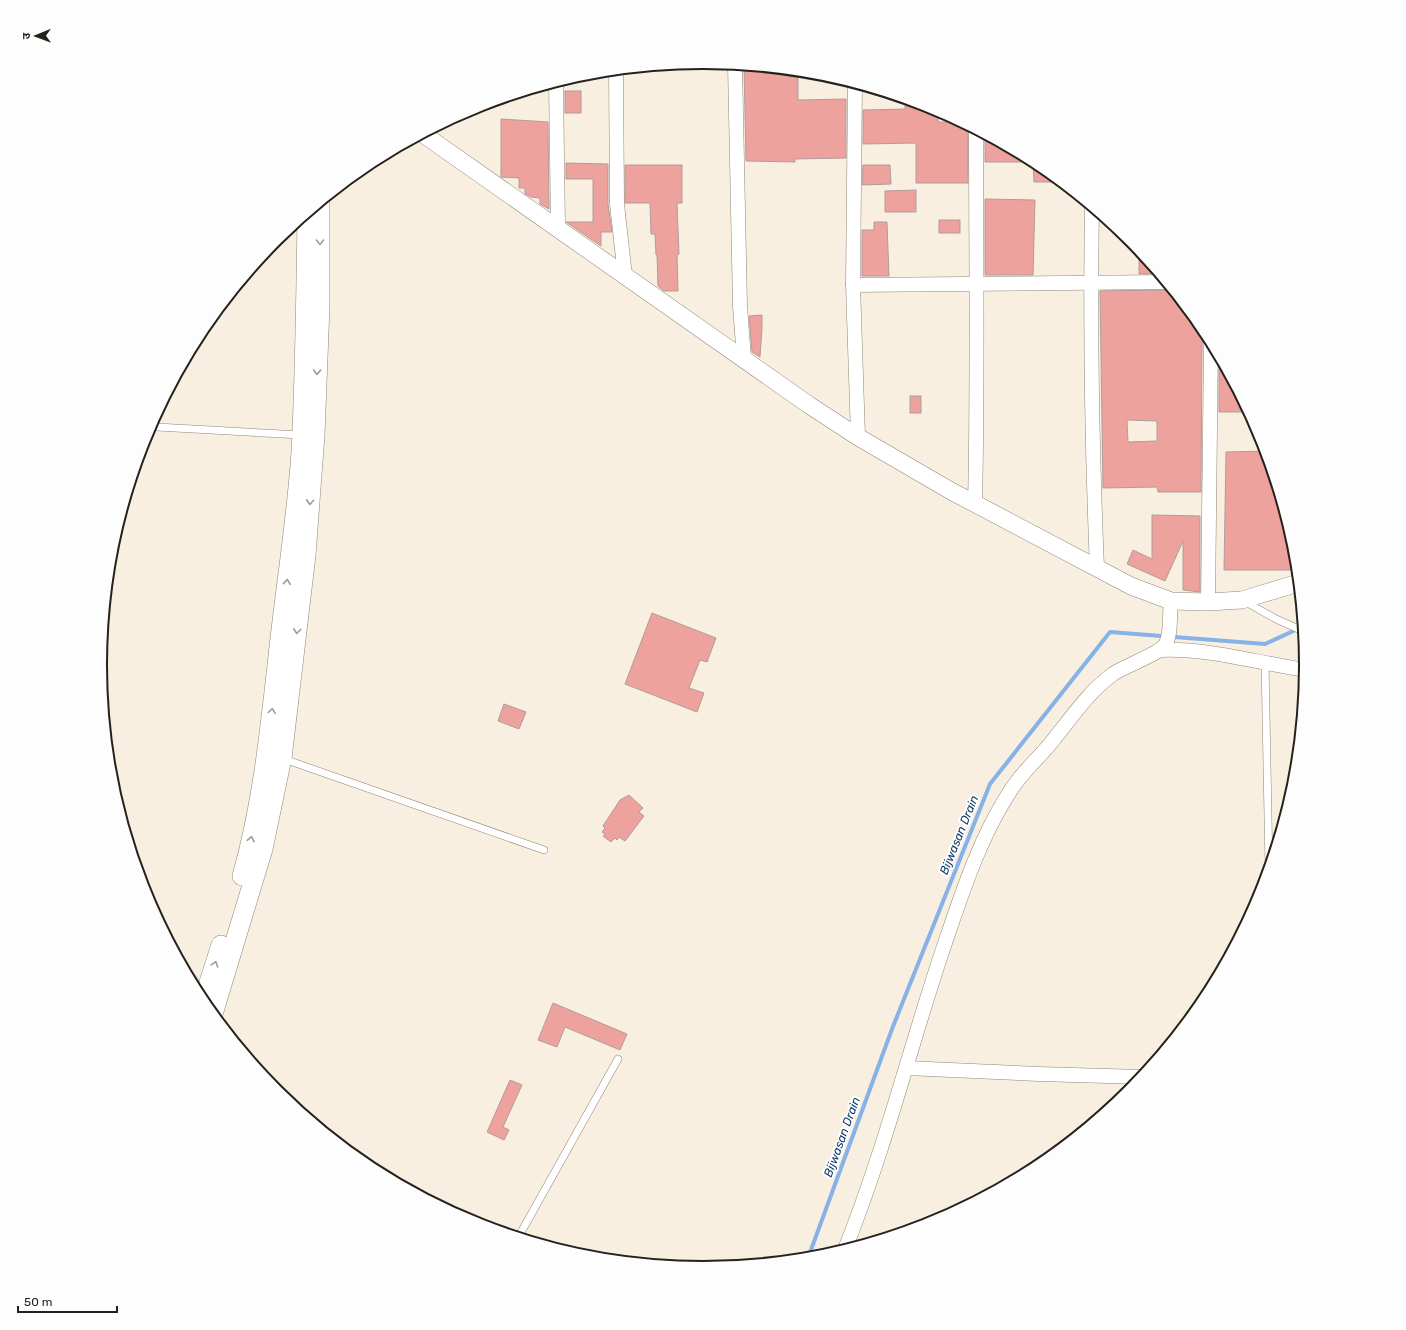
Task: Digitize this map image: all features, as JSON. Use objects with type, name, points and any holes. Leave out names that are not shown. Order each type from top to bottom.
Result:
[{"type":"main road","points":[[215,1007],[263,849],[282,758],[306,555],[315,435],[320,306],[320,209]]},
{"type":"main road","points":[[205,993],[243,875],[251,842],[274,697],[302,435],[307,220]]},
{"type":"street","points":[[735,70],[740,306],[744,359]]},
{"type":"street","points":[[616,75],[617,204],[625,276]]},
{"type":"street","points":[[556,87],[558,229]]},
{"type":"street","points":[[855,89],[853,285],[858,437]]},
{"type":"street","points":[[975,504],[978,394],[976,135]]},
{"type":"street","points":[[427,137],[858,437],[975,504],[1096,568],[1170,605],[1242,600],[1294,584]]},
{"type":"street","points":[[1092,214],[1090,282],[1092,450],[1096,568]]},
{"type":"street","points":[[853,285],[1159,282]]},
{"type":"street","points":[[1208,602],[1212,355]]},
{"type":"street","points":[[1167,646],[1170,605]]},
{"type":"street","points":[[847,1243],[867,1194],[957,908],[989,830],[1008,794],[1019,778],[1097,688],[1126,666],[1167,646],[1224,654],[1299,669]]},
{"type":"street","points":[[906,1068],[1133,1077]]},
{"type":"lane","points":[[157,427],[302,435]]},
{"type":"lane","points":[[1242,600],[1288,625],[1298,628]]},
{"type":"lane","points":[[1265,663],[1269,852]]},
{"type":"lane","points":[[282,758],[544,850]]},
{"type":"lane","points":[[521,1232],[618,1059]]},
{"type":"building","points":[[744,70],[798,77],[798,100],[846,99],[846,158],[795,159],[795,162],[746,161]]},
{"type":"building","points":[[565,91],[581,91],[581,113],[565,113]]},
{"type":"building","points":[[905,105],[938,117],[938,122],[949,122],[968,131],[968,183],[916,183],[916,143],[863,144],[863,110],[905,109]]},
{"type":"building","points":[[501,119],[548,122],[549,209],[540,204],[540,198],[531,197],[525,194],[525,188],[519,188],[519,178],[501,177]]},
{"type":"building","points":[[985,140],[1022,162],[985,162]]},
{"type":"building","points":[[566,163],[608,164],[608,204],[612,232],[601,232],[601,246],[566,222],[593,222],[593,179],[566,179]]},
{"type":"building","points":[[625,165],[682,165],[682,203],[677,203],[679,254],[677,255],[678,291],[664,291],[658,286],[655,234],[651,234],[650,203],[625,203]]},
{"type":"building","points":[[863,165],[890,165],[891,184],[862,185]]},
{"type":"building","points":[[1033,169],[1052,182],[1034,182]]},
{"type":"building","points":[[916,190],[916,212],[885,212],[885,191]]},
{"type":"building","points":[[985,199],[1035,200],[1033,275],[985,275]]},
{"type":"building","points":[[939,220],[960,220],[960,233],[939,233]]},
{"type":"building","points":[[874,222],[887,222],[889,276],[862,276],[862,230],[874,230]]},
{"type":"building","points":[[1139,260],[1153,274],[1139,274]]},
{"type":"building","points":[[1166,290],[1203,341],[1202,343],[1201,492],[1158,492],[1157,487],[1103,488],[1100,291]],"holes":[[[1127,420],[1157,421],[1157,441],[1128,442]]]},
{"type":"building","points":[[762,315],[760,357],[752,352],[749,316]]},
{"type":"building","points":[[1219,367],[1243,412],[1219,412]]},
{"type":"building","points":[[910,396],[921,396],[921,413],[910,413]]},
{"type":"building","points":[[1259,451],[1279,511],[1291,570],[1224,570],[1226,452]]},
{"type":"building","points":[[1152,515],[1200,516],[1200,592],[1183,590],[1183,541],[1165,581],[1127,564],[1133,550],[1152,559]]},
{"type":"building","points":[[652,613],[716,638],[707,662],[700,660],[689,688],[704,693],[697,712],[625,684]]},
{"type":"building","points":[[504,704],[526,712],[519,729],[498,721]]},
{"type":"building","points":[[629,795],[643,808],[639,812],[644,816],[625,841],[619,837],[617,840],[615,838],[611,842],[603,836],[605,834],[602,832],[605,828],[603,826],[620,800]]},
{"type":"building","points":[[553,1003],[627,1034],[620,1050],[565,1027],[557,1047],[538,1040]]},
{"type":"building","points":[[510,1080],[522,1085],[503,1127],[509,1130],[504,1140],[487,1132]]},
{"type":"waterway","name":"Bijwasan Drain","points":[[810,1251],[892,1029],[990,784],[1110,632],[1265,644],[1298,629]]}]
